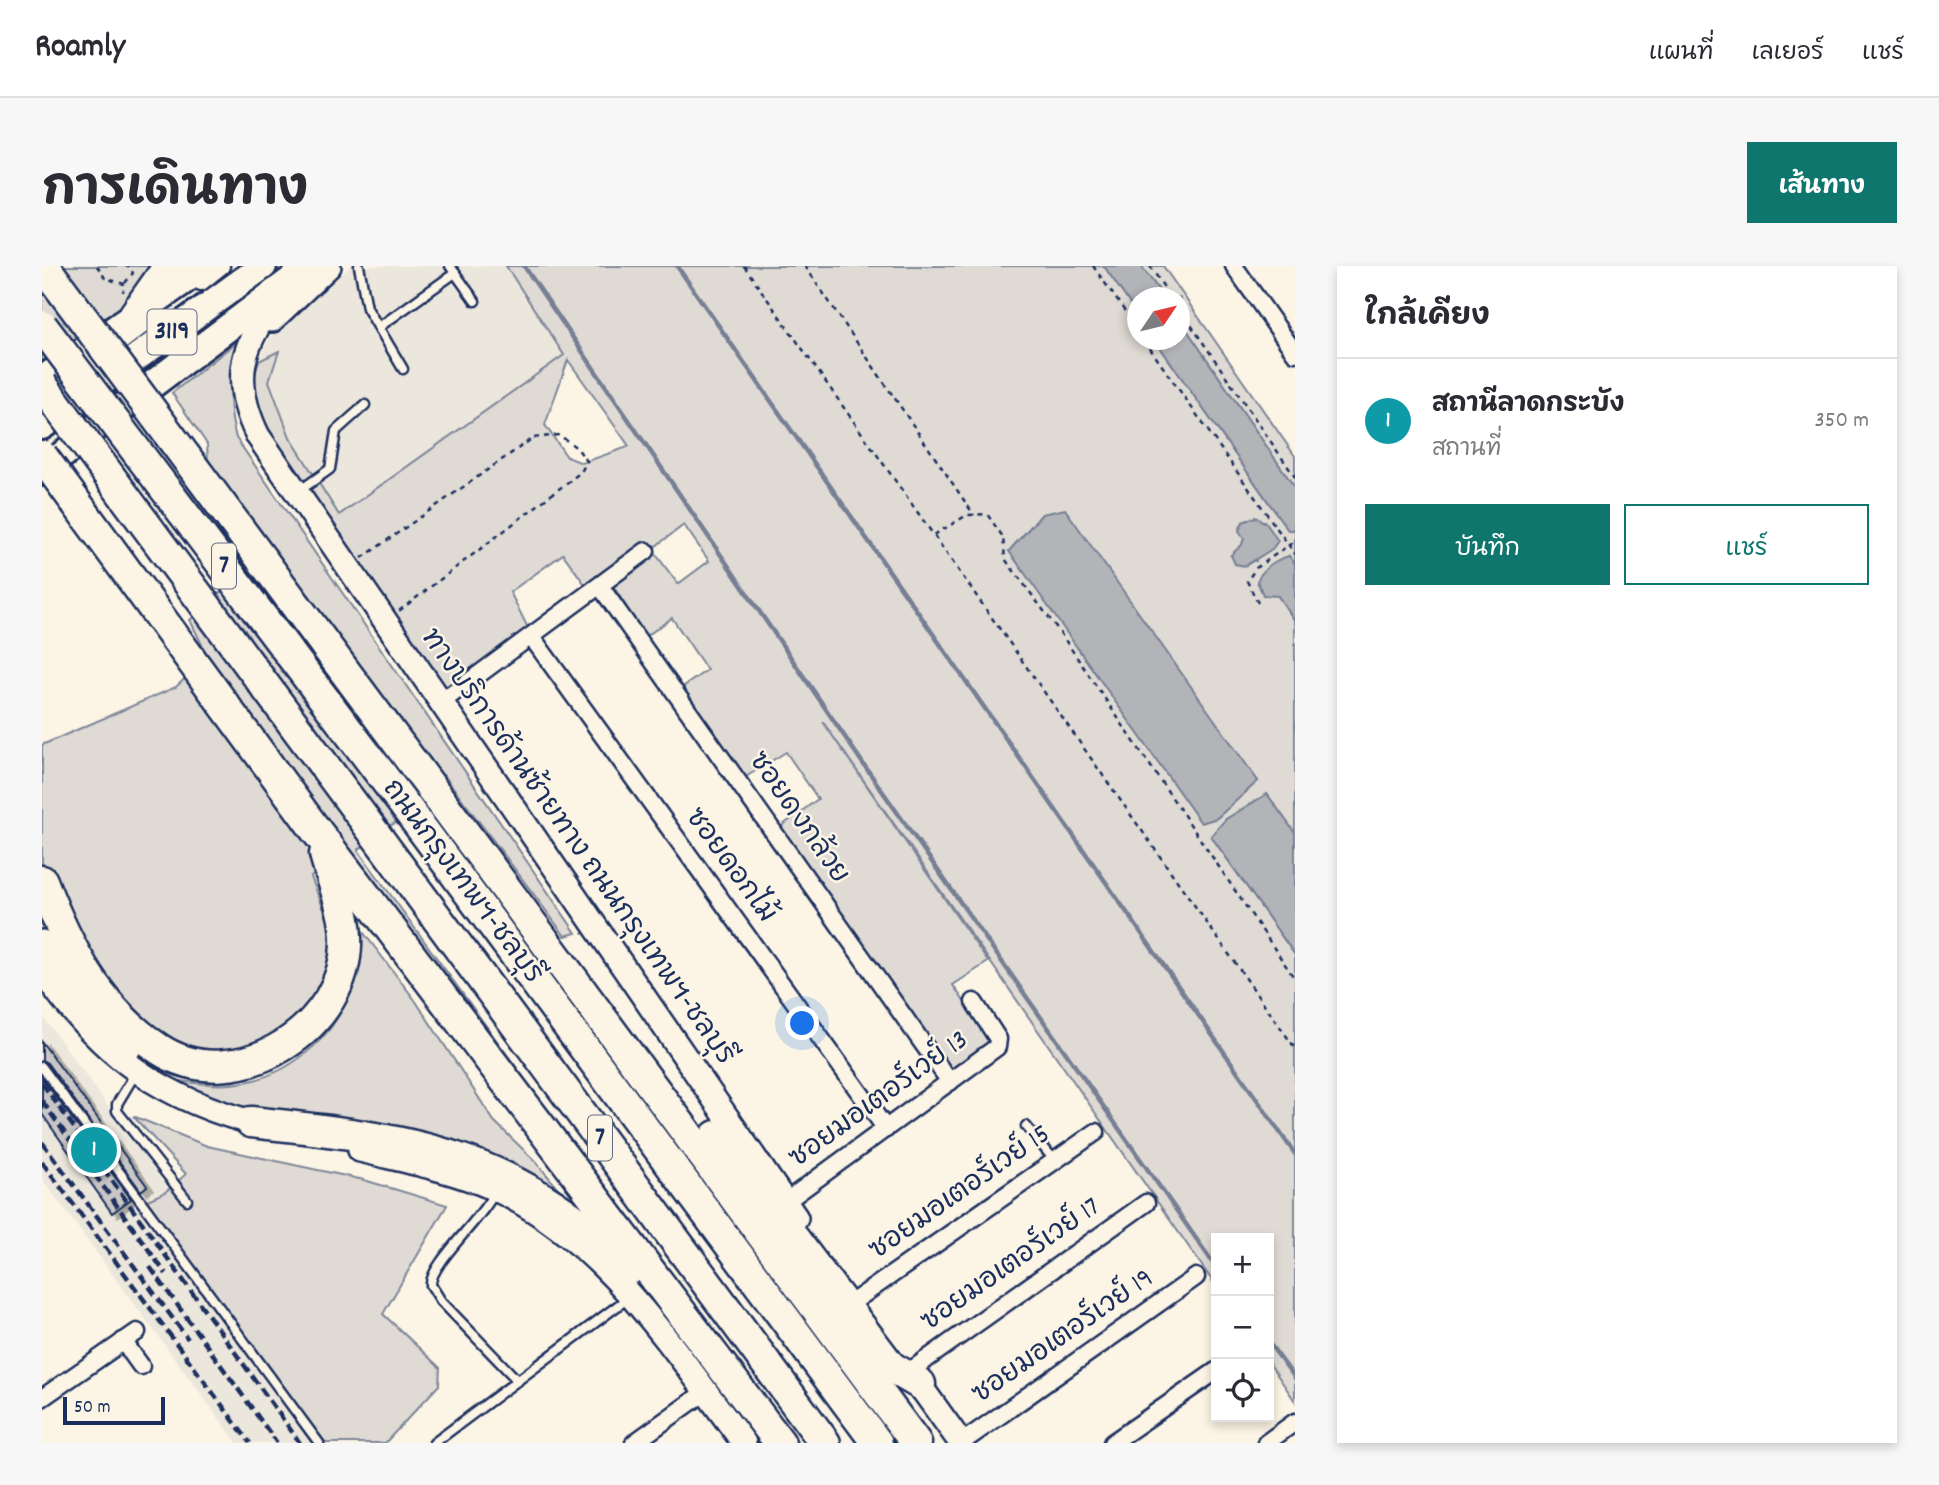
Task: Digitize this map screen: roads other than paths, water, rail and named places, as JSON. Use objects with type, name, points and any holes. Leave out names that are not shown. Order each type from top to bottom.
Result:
[{"type":"highway","points":[[44,266],[916,1443]]},
{"type":"highway","points":[[129,304],[167,279]]},
{"type":"highway","name":"ถนนกรุงเทพฯ-ชลบุรี","points":[[42,326],[405,806],[877,1443]]},
{"type":"highway","name":"ถนนกรุงเทพฯ-ชลบุรี","points":[[42,385],[825,1443]]},
{"type":"highway","points":[[42,456],[318,833],[780,1443]]},
{"type":"highway","points":[[42,881],[61,932],[84,970],[125,1021],[162,1051],[181,1059],[211,1065],[238,1062],[282,1048],[325,1007],[335,990],[343,965],[346,937],[318,833]]},
{"type":"highway","points":[[522,911],[662,1064],[891,1367],[915,1378]]},
{"type":"highway","points":[[251,1122],[367,1135],[402,1142],[452,1155],[501,1174],[576,1219],[701,1336]]},
{"type":"highway","points":[[694,1140],[729,1217],[800,1322],[810,1343],[811,1356]]},
{"type":"main road","points":[[167,279],[186,266]]},
{"type":"main road","name":"3119","points":[[167,279],[205,266]]},
{"type":"main road","name":"3119","points":[[42,426],[263,266]]},
{"type":"main road","points":[[42,472],[97,426],[291,276],[310,266]]},
{"type":"main road","points":[[242,366],[271,321],[329,266]]},
{"type":"main road","name":"ทางบริการด้านซ้ายทาง ถนนกรุงเทพฯ-ชลบุรี","points":[[291,276],[249,339],[242,366],[242,393],[248,416],[440,703],[785,1202],[961,1443]]},
{"type":"main road","name":"3119","points":[[42,380],[129,304]]},
{"type":"main road","points":[[42,942],[67,980],[164,1088]]},
{"type":"main road","points":[[42,970],[92,1035],[137,1072],[164,1088],[215,1111],[251,1122],[447,1170],[496,1190],[566,1232],[592,1253],[630,1296],[744,1443]]},
{"type":"street","points":[[42,401],[221,266]]},
{"type":"street","points":[[1234,266],[1295,353]]},
{"type":"street","points":[[440,703],[646,551]]},
{"type":"street","name":"ซอยดงกล้วย","points":[[600,586],[950,1082]]},
{"type":"street","name":"ซอยดอกไม้","points":[[531,636],[886,1129]]},
{"type":"street","name":"ซอยมอเตอร์เวย์ 13","points":[[785,1202],[999,1044],[974,1002]]},
{"type":"street","name":"ซอยมอเตอร์เวย์ 15","points":[[857,1299],[1096,1132]]},
{"type":"street","name":"ซอยมอเตอร์เวย์ 17","points":[[915,1378],[1146,1203]]},
{"type":"street","name":"ซอยมอเตอร์เวย์ 19","points":[[961,1443],[1196,1277]]},
{"type":"street","points":[[42,1398],[130,1337],[141,1366]]},
{"type":"street","points":[[1112,1443],[1211,1374]]},
{"type":"street","points":[[635,1443],[705,1392]]},
{"type":"street","points":[[1266,1443],[1295,1422]]},
{"type":"lane","points":[[359,266],[367,308],[403,369]]},
{"type":"lane","points":[[379,327],[453,270],[475,301]]},
{"type":"lane","points":[[297,493],[330,469],[336,431],[365,404]]},
{"type":"lane","points":[[42,1067],[319,1443]]},
{"type":"lane","points":[[137,1072],[116,1107],[187,1199]]},
{"type":"lane","points":[[1027,1126],[1055,1161]]},
{"type":"lane","points":[[496,1190],[481,1216],[433,1272],[431,1285],[441,1301],[518,1381]]},
{"type":"lane","points":[[434,1443],[630,1296]]},
{"type":"waterway","points":[[524,266],[864,765],[1211,1260]]},
{"type":"waterway","points":[[677,266],[1295,1154]]},
{"type":"waterway","points":[[1274,1350],[1295,1378]]},
{"type":"railway","points":[[42,1083],[300,1443]]},
{"type":"railway","points":[[42,1101],[166,1274]]},
{"type":"railway","points":[[42,1142],[188,1339]]},
{"type":"railway","points":[[42,1162],[250,1443]]},
{"type":"railway","points":[[150,1267],[277,1443]]},
{"type":"place","name":"สถานีลาดกระบัง","points":[[94,1150]]}]
